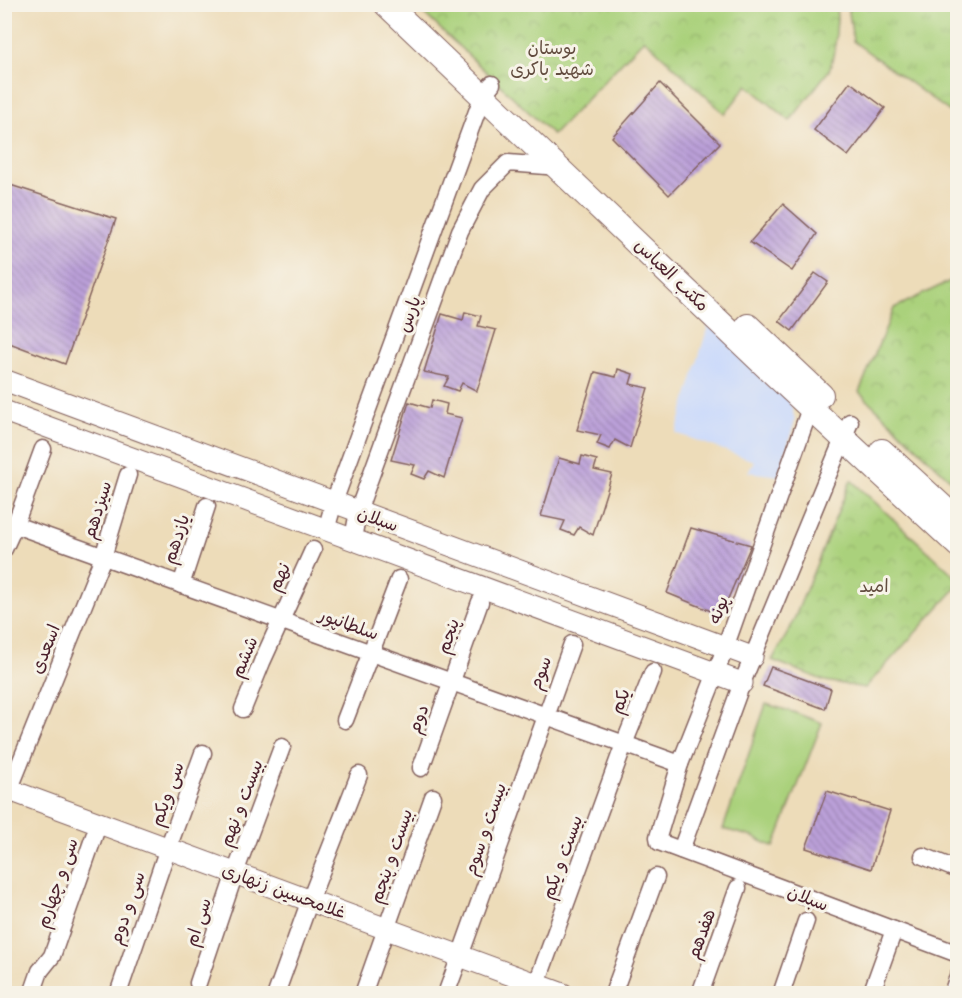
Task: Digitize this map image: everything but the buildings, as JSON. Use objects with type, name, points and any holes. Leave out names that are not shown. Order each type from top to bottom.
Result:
[{"type":"main road","name":"مکتب العباس","points":[[386,4],[487,90],[847,430],[957,545]]},
{"type":"main road","name":"مکتب العباس","points":[[407,4],[559,167],[736,326]]},
{"type":"main road","name":"مکتب العباس","points":[[847,430],[957,521]]},
{"type":"street","name":"پارس","points":[[326,530],[334,502],[487,90]]},
{"type":"street","name":"پارس","points":[[353,539],[358,511],[460,231],[482,189],[508,163],[559,167]]},
{"type":"street","points":[[437,221],[460,231]]},
{"type":"street","name":"سبلان","points":[[4,380],[752,657]]},
{"type":"street","name":"پونه","points":[[658,842],[680,764],[716,673],[814,399]]},
{"type":"street","name":"سبلان","points":[[4,411],[742,683]]},
{"type":"street","points":[[681,850],[752,657],[847,430]]},
{"type":"street","points":[[4,549],[10,523],[43,449]]},
{"type":"street","name":"سیزدهم","points":[[103,557],[128,475]]},
{"type":"street","name":"یازدهم","points":[[181,585],[207,506]]},
{"type":"street","name":"سلطانپور","points":[[10,523],[680,764]]},
{"type":"street","name":"نهم","points":[[280,621],[313,550]]},
{"type":"street","name":"اسعدی","points":[[6,793],[103,557]]},
{"type":"street","points":[[345,720],[399,579]]},
{"type":"street","name":"پنجم","points":[[452,682],[480,602]]},
{"type":"street","name":"ششم","points":[[243,709],[280,621]]},
{"type":"street","name":"سوم","points":[[545,716],[572,644]]},
{"type":"street","name":"یکم","points":[[624,744],[653,672]]},
{"type":"street","name":"دوم","points":[[421,768],[452,682]]},
{"type":"street","name":"بیست و سوم","points":[[446,993],[545,716]]},
{"type":"street","name":"بیست و یکم","points":[[535,989],[624,744]]},
{"type":"street","name":"بیست و نهم","points":[[235,873],[282,747]]},
{"type":"street","name":"سی ویکم","points":[[168,848],[203,753]]},
{"type":"street","points":[[276,993],[359,775]]},
{"type":"street","name":"غلامحسین زنهاری","points":[[6,793],[99,822],[386,928],[460,956],[535,989],[563,993]]},
{"type":"street","name":"بیست و پنجم","points":[[363,993],[433,797]]},
{"type":"street","name":"سی و چهارم","points":[[32,993],[40,970],[52,956],[99,822]]},
{"type":"street","name":"سبلان","points":[[658,842],[957,954]]},
{"type":"street","name":"سی و دوم","points":[[120,987],[168,848]]},
{"type":"street","points":[[923,856],[957,870]]},
{"type":"street","name":"سی ام","points":[[198,983],[235,873]]},
{"type":"street","points":[[613,993],[656,878]]},
{"type":"street","name":"هفدهم","points":[[700,993],[738,888]]},
{"type":"street","points":[[781,993],[806,921]]},
{"type":"street","points":[[871,993],[894,930]]},
{"type":"street","points":[[952,993],[957,976]]},
{"type":"shaded area","points":[[710,319],[788,392],[795,420],[779,476],[748,472],[754,461],[676,433]]},
{"type":"green space","name":"بوستان شهید باکری","points":[[836,4],[835,47],[830,69],[790,121],[747,85],[725,114],[644,39],[553,135],[415,5]]},
{"type":"green space","points":[[848,5],[957,5],[957,117],[853,41]]},
{"type":"green space","points":[[950,281],[958,282],[957,486],[859,392],[894,308]]},
{"type":"green space","name":"امید","points":[[851,480],[957,578],[957,587],[865,688],[825,681],[772,660],[790,629]]},
{"type":"green space","points":[[766,704],[822,723],[774,847],[753,837],[723,829]]}]
